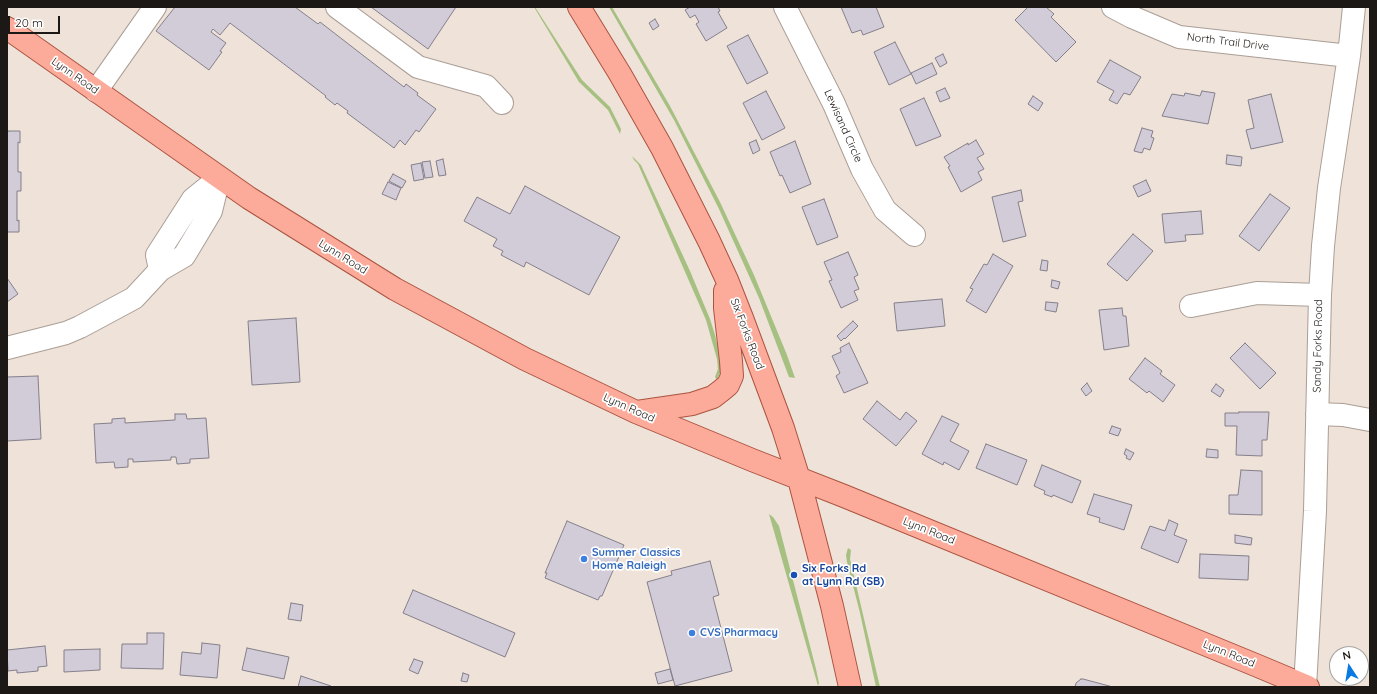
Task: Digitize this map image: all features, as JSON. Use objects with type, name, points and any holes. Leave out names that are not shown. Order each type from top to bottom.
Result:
[{"type":"main road","name":"Six Forks Road","points":[[579,7],[620,74],[662,148],[727,280],[783,428],[832,606],[850,687]]},
{"type":"main road","name":"Lynn Road","points":[[7,28],[219,178],[256,202],[395,289],[525,359],[636,412],[1306,687]]},
{"type":"main road","points":[[636,412],[692,404],[712,396],[728,385],[732,376],[725,308],[727,280]]},
{"type":"street","points":[[96,91],[154,7]]},
{"type":"street","points":[[337,7],[418,67],[486,86],[502,102]]},
{"type":"street","name":"Lewisand Circle","points":[[785,7],[834,104],[862,169],[885,210],[914,235]]},
{"type":"street","name":"North Trail Drive","points":[[1113,7],[1132,17],[1179,36],[1349,56]]},
{"type":"street","name":"Sandy Forks Road","points":[[1306,687],[1315,510],[1322,246],[1329,188],[1349,56],[1359,18]]},
{"type":"street","points":[[7,348],[80,328],[134,298],[160,270],[184,256],[211,211],[219,178]]},
{"type":"street","points":[[1191,306],[1257,293],[1320,295]]},
{"type":"street","points":[[1317,414],[1344,415],[1370,420]]},
{"type":"green space","points":[[534,7],[582,80],[610,107],[621,129],[620,134],[608,110],[579,82]]},
{"type":"green space","points":[[609,7],[612,7],[670,106],[720,202],[754,275],[795,378],[789,377],[759,298],[719,209],[674,120]]},
{"type":"green space","points":[[632,156],[641,165],[690,271],[710,319],[720,356],[720,373],[717,380],[715,377],[718,369],[717,359],[706,320],[638,164]]},
{"type":"green space","points":[[769,514],[779,526],[816,669],[819,683],[818,686]]},
{"type":"green space","points":[[848,548],[851,550],[850,559],[880,687],[876,687],[847,562],[846,555]]},
{"type":"building","points":[[175,7],[295,7],[318,24],[320,22],[404,87],[406,84],[418,93],[417,95],[436,109],[419,132],[416,130],[405,145],[400,140],[394,148],[347,113],[348,111],[337,103],[335,105],[325,97],[326,96],[230,23],[220,35],[213,29],[211,32],[226,43],[220,51],[222,52],[209,70],[156,31]]},
{"type":"building","points":[[371,7],[456,7],[428,49]]},
{"type":"building","points":[[690,7],[718,7],[720,11],[718,12],[727,28],[706,41],[696,24],[699,22],[695,15],[690,18],[685,10]]},
{"type":"building","points":[[841,7],[876,7],[884,27],[863,35],[861,30],[852,33]]},
{"type":"building","points":[[1028,7],[1046,7],[1054,14],[1051,17],[1076,42],[1056,62],[1015,20]]},
{"type":"building","points":[[655,19],[659,26],[653,30],[649,23]]},
{"type":"building","points":[[748,35],[768,73],[747,84],[727,46]]},
{"type":"building","points":[[895,42],[911,74],[889,85],[874,52]]},
{"type":"building","points":[[943,54],[947,63],[940,67],[935,58]]},
{"type":"building","points":[[1110,60],[1141,77],[1130,95],[1124,93],[1117,104],[1109,100],[1114,91],[1097,82]]},
{"type":"building","points":[[932,63],[937,74],[916,84],[911,73]]},
{"type":"building","points":[[945,88],[950,98],[940,102],[936,92]]},
{"type":"building","points":[[766,91],[785,128],[762,140],[743,103]]},
{"type":"building","points":[[1202,91],[1215,93],[1208,124],[1162,116],[1172,94],[1184,96],[1185,93],[1200,96]]},
{"type":"building","points":[[1271,94],[1283,142],[1251,149],[1246,130],[1254,128],[1248,100]]},
{"type":"building","points":[[1033,96],[1043,103],[1038,111],[1028,104]]},
{"type":"building","points":[[924,98],[941,136],[916,146],[900,109]]},
{"type":"building","points":[[1142,128],[1153,131],[1151,137],[1154,138],[1150,150],[1144,148],[1142,153],[1134,151]]},
{"type":"building","points":[[20,131],[20,143],[18,142],[18,172],[21,172],[21,191],[17,191],[17,221],[19,220],[19,232],[7,232],[7,132]]},
{"type":"building","points":[[756,140],[760,150],[753,154],[749,143]]},
{"type":"building","points":[[976,140],[984,154],[977,158],[984,169],[978,172],[982,180],[961,192],[948,167],[950,166],[944,157]]},
{"type":"building","points":[[795,141],[811,184],[790,193],[782,175],[780,176],[770,152]]},
{"type":"building","points":[[1227,155],[1242,157],[1241,166],[1226,164]]},
{"type":"building","points":[[443,159],[446,175],[439,176],[436,161]]},
{"type":"building","points":[[430,161],[433,177],[425,178],[422,162]]},
{"type":"building","points":[[421,163],[424,179],[414,181],[411,165]]},
{"type":"building","points":[[393,174],[406,181],[402,188],[389,181]]},
{"type":"building","points":[[1146,180],[1151,191],[1138,197],[1133,186]]},
{"type":"building","points":[[388,182],[401,188],[396,200],[382,194]]},
{"type":"building","points":[[525,186],[620,237],[589,295],[526,262],[524,267],[501,255],[503,251],[493,246],[497,239],[464,221],[477,197],[510,214]]},
{"type":"building","points":[[1021,190],[1023,201],[1018,202],[1026,236],[1003,242],[992,197]]},
{"type":"building","points":[[1270,194],[1290,208],[1259,251],[1239,236]]},
{"type":"building","points":[[824,199],[838,237],[817,245],[802,207]]},
{"type":"building","points":[[1201,211],[1203,234],[1185,235],[1186,241],[1165,243],[1162,214]]},
{"type":"building","points":[[1133,234],[1153,251],[1127,281],[1107,264]]},
{"type":"building","points":[[848,252],[858,275],[854,277],[859,289],[854,291],[858,300],[841,308],[829,281],[832,280],[824,262]]},
{"type":"building","points":[[993,254],[1013,266],[986,313],[966,301],[973,289],[970,288],[984,264],[987,265]]},
{"type":"building","points":[[1042,260],[1048,261],[1047,271],[1040,270]]},
{"type":"building","points":[[7,278],[18,294],[7,302]]},
{"type":"building","points":[[1052,280],[1060,282],[1058,289],[1051,287]]},
{"type":"building","points":[[942,299],[945,326],[897,331],[894,303]]},
{"type":"building","points":[[1046,302],[1058,303],[1056,312],[1045,310]]},
{"type":"building","points":[[1122,308],[1123,316],[1126,316],[1129,346],[1104,350],[1099,310]]},
{"type":"building","points":[[296,318],[300,382],[252,385],[248,321]]},
{"type":"building","points":[[853,321],[858,326],[841,341],[837,336]]},
{"type":"building","points":[[849,343],[868,383],[844,393],[836,376],[840,373],[832,356],[841,352],[840,348]]},
{"type":"building","points":[[1245,343],[1276,373],[1260,389],[1230,358]]},
{"type":"building","points":[[1145,358],[1162,371],[1160,374],[1175,385],[1163,402],[1149,391],[1147,393],[1129,379]]},
{"type":"building","points":[[38,376],[41,439],[7,441],[7,377]]},
{"type":"building","points":[[1087,383],[1092,391],[1086,396],[1081,389]]},
{"type":"building","points":[[1216,384],[1224,390],[1220,397],[1211,391]]},
{"type":"building","points":[[877,401],[900,420],[906,412],[917,421],[896,446],[863,419]]},
{"type":"building","points":[[1269,412],[1267,440],[1262,440],[1262,456],[1236,455],[1237,426],[1225,426],[1225,413]]},
{"type":"building","points":[[175,414],[186,414],[187,419],[206,418],[209,458],[190,459],[190,463],[177,464],[176,457],[171,457],[171,460],[133,462],[133,459],[128,459],[128,467],[115,468],[114,462],[96,463],[94,424],[112,423],[112,419],[125,418],[125,423],[175,420]]},
{"type":"building","points":[[942,416],[959,424],[950,441],[969,451],[959,470],[944,462],[943,465],[922,454]]},
{"type":"building","points":[[1112,426],[1121,429],[1118,436],[1109,433]]},
{"type":"building","points":[[986,444],[1027,460],[1017,485],[976,468]]},
{"type":"building","points":[[1126,449],[1134,453],[1130,460],[1126,458],[1127,456],[1124,454]]},
{"type":"building","points":[[1207,449],[1218,450],[1218,458],[1206,457]]},
{"type":"building","points":[[1042,465],[1081,481],[1072,503],[1053,495],[1052,497],[1044,494],[1045,491],[1034,486]]},
{"type":"building","points":[[1241,470],[1262,471],[1262,515],[1229,514],[1229,495],[1238,495]]},
{"type":"building","points":[[1094,494],[1132,505],[1124,530],[1099,522],[1100,518],[1087,514]]},
{"type":"building","points":[[1169,520],[1178,524],[1174,535],[1187,540],[1178,563],[1141,548],[1150,526],[1165,531]]},
{"type":"building","name":"Summer Classics Home Raleigh","points":[[567,521],[624,545],[602,596],[600,596],[598,600],[545,578],[547,573],[545,573]]},
{"type":"building","points":[[1235,535],[1252,538],[1251,545],[1235,543]]},
{"type":"building","points":[[1200,554],[1249,556],[1248,580],[1199,578]]},
{"type":"building","name":"CVS Pharmacy","points":[[710,561],[719,595],[713,597],[732,671],[675,686],[647,582],[672,575],[671,571]]},
{"type":"building","points":[[413,590],[515,633],[505,657],[403,613]]},
{"type":"building","points":[[291,603],[303,605],[301,621],[288,619]]},
{"type":"building","points":[[147,633],[164,633],[163,669],[121,668],[122,644],[147,644]]},
{"type":"building","points":[[202,643],[220,645],[217,678],[180,675],[182,652],[201,654]]},
{"type":"building","points":[[45,646],[47,666],[38,667],[38,671],[17,673],[17,670],[8,671],[7,650]]},
{"type":"building","points":[[247,648],[289,657],[284,679],[242,670]]},
{"type":"building","points":[[100,649],[100,670],[64,672],[64,650]]},
{"type":"building","points":[[414,659],[423,662],[418,674],[409,670]]},
{"type":"building","points":[[670,669],[673,680],[658,684],[655,673]]},
{"type":"building","points":[[463,673],[469,675],[467,682],[461,681]]},
{"type":"building","points":[[301,676],[331,686],[298,687]]},
{"type":"building","points":[[1081,679],[1113,687],[1075,687],[1076,683]]},
{"type":"place","name":"Summer Classics Home Raleigh","points":[[584,559]]},
{"type":"place","name":"Six Forks Rd at Lynn Rd (SB)","points":[[794,575]]},
{"type":"place","name":"CVS Pharmacy","points":[[692,633]]}]
